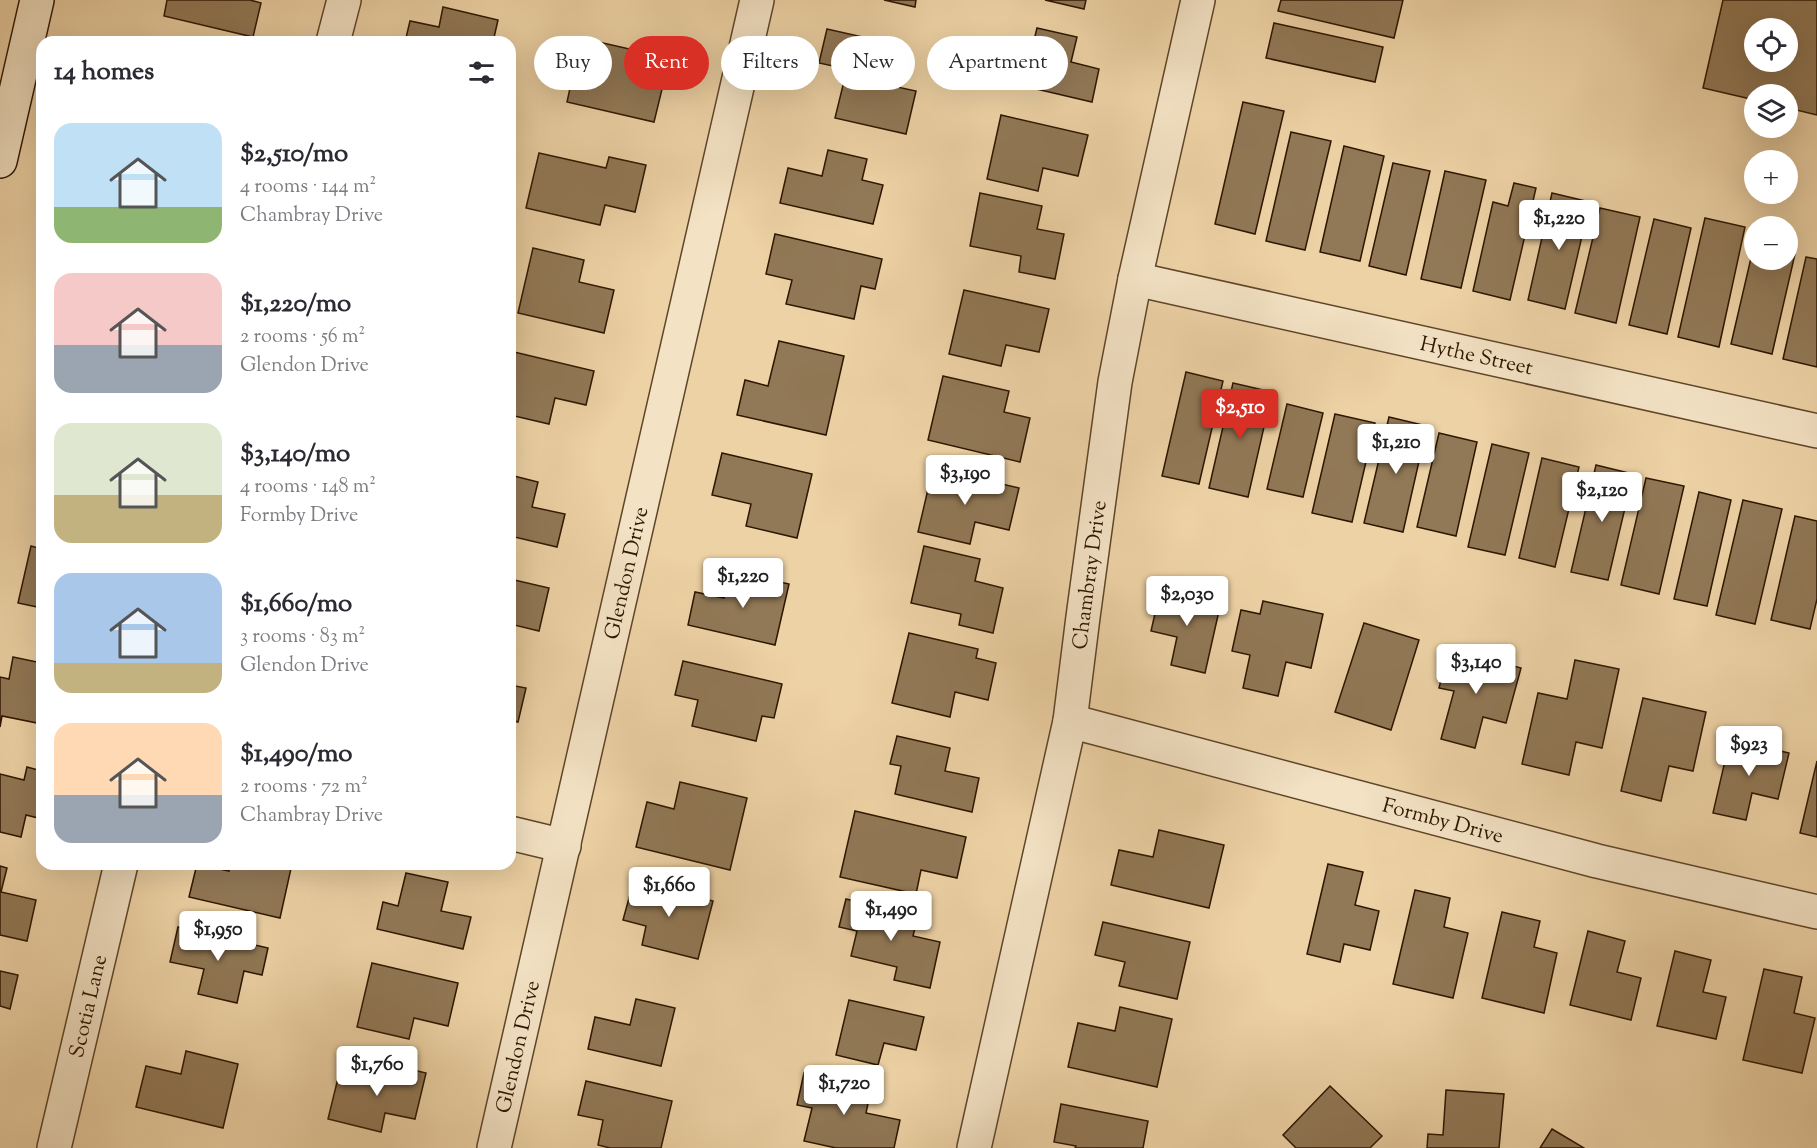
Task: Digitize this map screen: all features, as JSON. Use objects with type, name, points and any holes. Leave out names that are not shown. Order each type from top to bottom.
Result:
[{"type":"street","points":[[0,161],[37,0]]},
{"type":"street","points":[[335,36],[344,0]]},
{"type":"street","name":"Glendon Drive","points":[[494,1148],[757,0]]},
{"type":"street","name":"Chambray Drive","points":[[974,1148],[1070,721],[1115,382],[1135,279],[1198,0]]},
{"type":"street","name":"Hythe Street","points":[[1135,279],[1817,431]]},
{"type":"street","name":"Formby Drive","points":[[1070,721],[1597,861],[1817,912]]},
{"type":"street","points":[[516,834],[564,846]]},
{"type":"street","name":"Scotia Lane","points":[[54,1148],[120,870]]},
{"type":"building","points":[[167,0],[250,0],[261,3],[253,36],[164,16]]},
{"type":"building","points":[[884,0],[916,0],[915,7]]},
{"type":"building","points":[[1045,0],[1086,0],[1084,9]]},
{"type":"building","points":[[1281,0],[1403,0],[1394,38],[1278,11]]},
{"type":"building","points":[[1723,0],[1817,0],[1817,115],[1798,110],[1798,84],[1744,84],[1744,97],[1703,88]]},
{"type":"building","points":[[443,7],[498,20],[494,36],[406,36],[410,21],[439,27]]},
{"type":"building","points":[[1274,23],[1383,47],[1375,82],[1266,58]]},
{"type":"building","points":[[1037,28],[1077,37],[1071,62],[1099,69],[1092,102],[1040,90],[1068,90],[1068,36],[1035,36]]},
{"type":"building","points":[[827,29],[858,36],[831,36],[831,66],[819,63]]},
{"type":"building","points":[[612,45],[624,48],[624,90],[662,90],[654,122],[567,102],[570,90],[612,90]]},
{"type":"building","points":[[842,90],[916,91],[906,134],[835,118]]},
{"type":"building","points":[[1243,102],[1284,111],[1255,234],[1215,224]]},
{"type":"building","points":[[1001,115],[1088,135],[1078,176],[1043,168],[1038,191],[987,179]]},
{"type":"building","points":[[1291,132],[1331,141],[1305,250],[1266,241]]},
{"type":"building","points":[[1344,146],[1384,156],[1360,261],[1320,252]]},
{"type":"building","points":[[828,150],[867,159],[862,180],[883,185],[873,224],[780,203],[788,168],[822,176]]},
{"type":"building","points":[[539,153],[606,168],[609,157],[646,165],[635,212],[605,205],[600,225],[526,208]]},
{"type":"building","points":[[1393,163],[1430,171],[1406,275],[1369,266]]},
{"type":"building","points":[[1445,171],[1486,180],[1461,288],[1421,279]]},
{"type":"building","points":[[1514,183],[1536,188],[1510,300],[1473,291],[1493,202],[1508,206]]},
{"type":"building","points":[[980,193],[1042,206],[1037,229],[1064,234],[1055,279],[1019,272],[1021,256],[970,246]]},
{"type":"building","points":[[1552,193],[1590,202],[1565,309],[1528,300]]},
{"type":"building","points":[[1600,208],[1640,217],[1616,323],[1575,313]]},
{"type":"building","points":[[1705,218],[1744,227],[1719,347],[1678,337]]},
{"type":"building","points":[[1654,219],[1691,228],[1667,334],[1629,325]]},
{"type":"building","points":[[775,234],[882,259],[875,289],[861,286],[854,319],[786,304],[792,280],[766,274]]},
{"type":"building","points":[[533,248],[584,260],[579,282],[614,290],[604,333],[518,313]]},
{"type":"building","points":[[1806,257],[1817,259],[1817,367],[1783,359]]},
{"type":"building","points":[[1748,270],[1791,270],[1772,354],[1731,344]]},
{"type":"building","points":[[964,290],[1049,309],[1039,352],[1006,345],[1001,366],[949,354]]},
{"type":"building","points":[[779,341],[844,356],[826,435],[737,415],[745,380],[768,386]]},
{"type":"building","points":[[516,352],[594,371],[586,405],[555,398],[549,424],[516,416]]},
{"type":"building","points":[[1186,372],[1223,381],[1199,484],[1162,476]]},
{"type":"building","points":[[943,376],[1009,391],[1004,412],[1030,418],[1020,462],[928,440]]},
{"type":"building","points":[[1233,383],[1272,392],[1248,497],[1209,488]]},
{"type":"building","points":[[1287,404],[1323,413],[1303,497],[1267,489]]},
{"type":"building","points":[[1335,414],[1375,423],[1352,522],[1312,513]]},
{"type":"building","points":[[1389,417],[1427,426],[1403,532],[1364,523]]},
{"type":"building","points":[[1439,433],[1477,442],[1456,536],[1417,527]]},
{"type":"building","points":[[1492,444],[1529,453],[1505,555],[1468,547]]},
{"type":"building","points":[[722,453],[812,474],[797,538],[746,526],[751,504],[712,495]]},
{"type":"building","points":[[1542,458],[1579,467],[1555,567],[1519,558]]},
{"type":"building","points":[[1596,465],[1633,474],[1608,580],[1571,572]]},
{"type":"building","points":[[933,468],[1019,488],[1009,530],[975,522],[970,544],[918,532]]},
{"type":"building","points":[[516,476],[538,482],[532,507],[565,514],[557,547],[516,537]]},
{"type":"building","points":[[1646,478],[1684,486],[1659,594],[1621,585]]},
{"type":"building","points":[[1699,492],[1731,500],[1707,606],[1674,599]]},
{"type":"building","points":[[1743,500],[1782,509],[1755,624],[1716,615]]},
{"type":"building","points":[[1795,516],[1817,521],[1817,599],[1810,629],[1771,620]]},
{"type":"building","points":[[31,546],[36,547],[36,607],[18,603]]},
{"type":"building","points":[[924,546],[980,559],[975,581],[1003,588],[993,633],[959,625],[961,614],[911,603]]},
{"type":"building","points":[[731,571],[789,584],[775,645],[688,625],[695,592],[724,598]]},
{"type":"building","points":[[516,580],[549,588],[539,631],[516,625]]},
{"type":"building","points":[[1161,588],[1221,602],[1205,673],[1171,665],[1177,637],[1151,631]]},
{"type":"building","points":[[1263,601],[1323,614],[1311,668],[1286,662],[1278,696],[1243,688],[1250,655],[1232,651],[1241,610],[1260,614]]},
{"type":"building","points":[[1364,623],[1419,640],[1391,730],[1335,712]]},
{"type":"building","points":[[909,633],[978,649],[976,658],[996,663],[988,700],[955,692],[950,717],[892,703]]},
{"type":"building","points":[[1449,649],[1521,668],[1506,723],[1483,717],[1475,748],[1441,739],[1454,691],[1439,688]]},
{"type":"building","points":[[13,657],[36,662],[36,723],[2,716],[0,727],[0,677],[9,679]]},
{"type":"building","points":[[1575,660],[1619,669],[1602,748],[1576,742],[1569,775],[1522,764],[1538,693],[1567,699]]},
{"type":"building","points":[[683,661],[782,684],[774,718],[762,716],[756,741],[692,726],[698,700],[675,695]]},
{"type":"building","points":[[516,686],[526,688],[518,722],[516,722]]},
{"type":"building","points":[[1643,698],[1706,712],[1693,771],[1669,766],[1661,801],[1621,791]]},
{"type":"building","points":[[897,736],[950,748],[945,771],[979,778],[972,812],[895,794],[901,766],[890,764]]},
{"type":"building","points":[[1730,739],[1789,753],[1778,799],[1752,793],[1746,820],[1713,813]]},
{"type":"building","points":[[1817,761],[1817,837],[1800,833]]},
{"type":"building","points":[[27,767],[36,769],[36,818],[26,815],[21,837],[0,832],[0,774],[24,780]]},
{"type":"building","points":[[680,782],[747,798],[730,870],[636,847],[647,802],[674,809]]},
{"type":"building","points":[[855,811],[966,837],[957,878],[921,870],[916,894],[840,877]]},
{"type":"building","points":[[1159,830],[1224,845],[1209,908],[1111,885],[1119,850],[1153,857]]},
{"type":"building","points":[[1328,864],[1363,872],[1355,905],[1379,911],[1370,950],[1344,944],[1340,962],[1307,954]]},
{"type":"building","points":[[0,866],[7,868],[1,892],[36,900],[27,941],[0,935]]},
{"type":"building","points":[[196,870],[291,870],[280,918],[189,897]]},
{"type":"building","points":[[406,873],[448,882],[441,911],[471,917],[463,949],[377,929],[383,902],[398,906]]},
{"type":"building","points":[[634,880],[713,901],[698,959],[642,945],[646,926],[623,920]]},
{"type":"building","points":[[1415,890],[1450,898],[1444,927],[1468,933],[1453,998],[1393,984]]},
{"type":"building","points":[[846,899],[918,916],[913,936],[940,942],[930,988],[894,980],[897,967],[851,956],[857,931],[839,927]]},
{"type":"building","points":[[1502,912],[1540,921],[1534,947],[1557,953],[1544,1013],[1482,998]]},
{"type":"building","points":[[1103,922],[1190,942],[1177,999],[1119,986],[1125,962],[1095,955]]},
{"type":"building","points":[[178,927],[268,948],[262,975],[244,971],[237,1003],[198,994],[204,969],[170,962]]},
{"type":"building","points":[[1588,931],[1625,941],[1617,972],[1641,978],[1631,1020],[1570,1005]]},
{"type":"building","points":[[1675,951],[1711,960],[1703,992],[1726,997],[1716,1039],[1657,1026]]},
{"type":"building","points":[[372,963],[458,983],[448,1026],[414,1018],[409,1039],[357,1027]]},
{"type":"building","points":[[1764,969],[1802,977],[1794,1013],[1815,1018],[1802,1073],[1743,1060]]},
{"type":"building","points":[[0,971],[18,975],[10,1009],[0,1006]]},
{"type":"building","points":[[636,999],[675,1008],[661,1066],[588,1049],[595,1017],[630,1025]]},
{"type":"building","points":[[849,1000],[924,1017],[916,1050],[884,1043],[878,1065],[836,1055]]},
{"type":"building","points":[[1120,1007],[1172,1019],[1157,1087],[1068,1067],[1078,1023],[1115,1031]]},
{"type":"building","points":[[186,1051],[238,1064],[223,1128],[136,1107],[146,1066],[181,1074]]},
{"type":"building","points":[[389,1064],[426,1073],[415,1119],[385,1113],[381,1132],[328,1119],[340,1070],[384,1081]]},
{"type":"building","points":[[804,1073],[871,1089],[866,1113],[900,1120],[894,1148],[836,1148],[804,1141],[812,1108],[797,1105]]},
{"type":"building","points":[[586,1081],[672,1101],[661,1148],[610,1148],[598,1145],[603,1120],[578,1115]]},
{"type":"building","points":[[1330,1086],[1382,1136],[1370,1148],[1296,1148],[1283,1135]]},
{"type":"building","points":[[1446,1090],[1504,1094],[1499,1148],[1427,1148],[1428,1134],[1443,1135]]},
{"type":"building","points":[[1061,1104],[1148,1121],[1143,1148],[1075,1148],[1076,1146],[1054,1142]]},
{"type":"building","points":[[1552,1129],[1584,1148],[1540,1148]]}]
